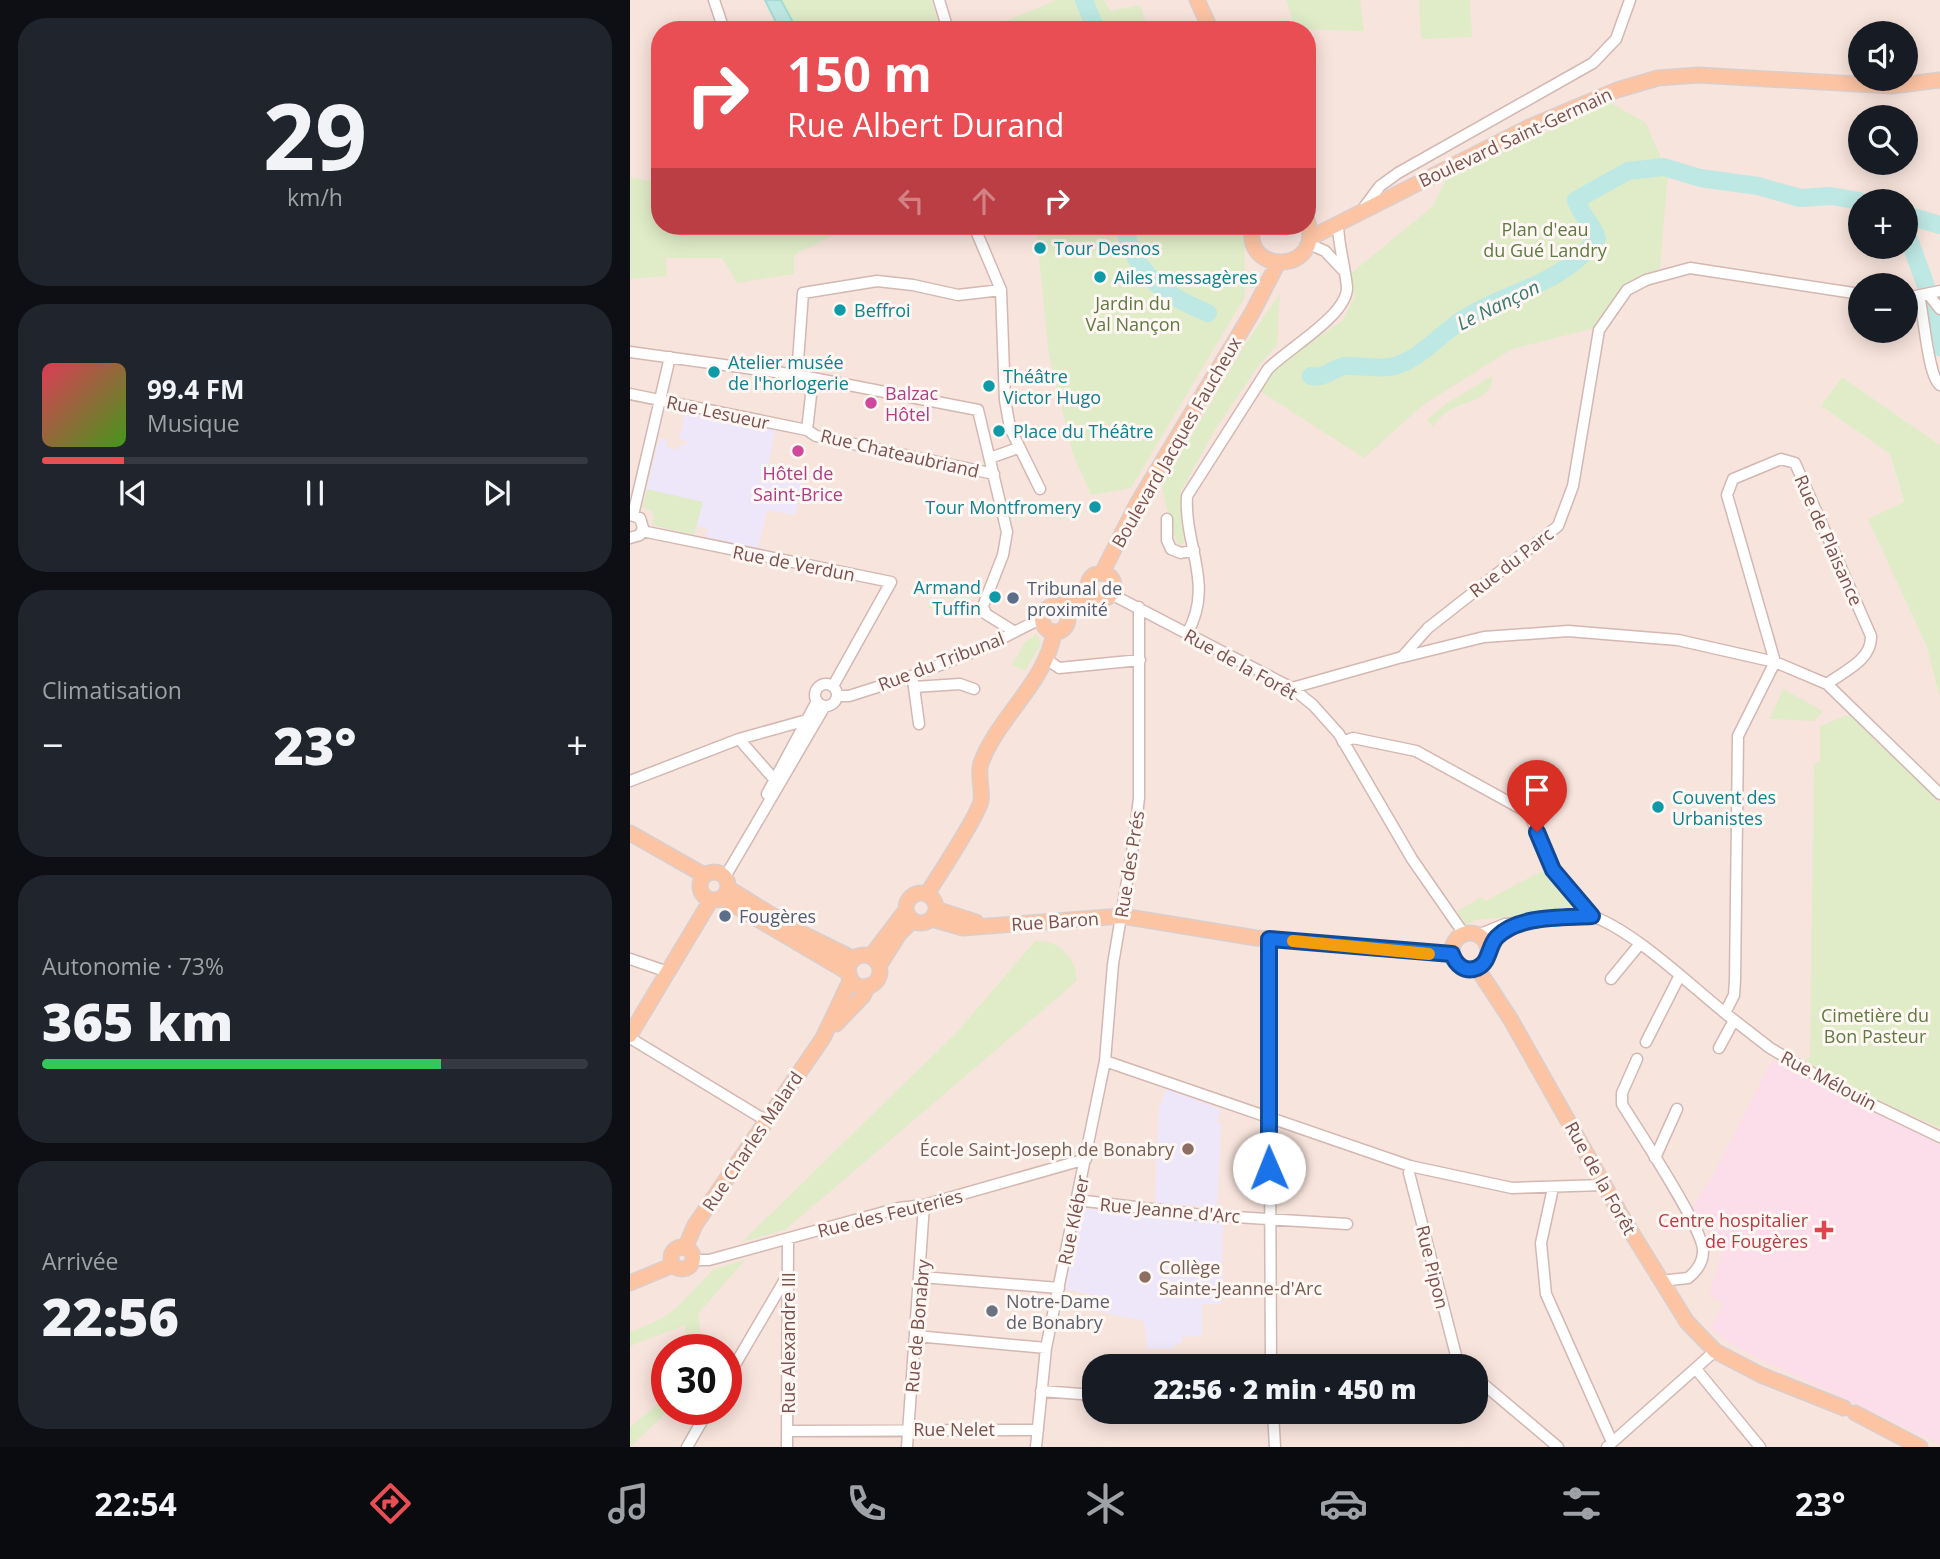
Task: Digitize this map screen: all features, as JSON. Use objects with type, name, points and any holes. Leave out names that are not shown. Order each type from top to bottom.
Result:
[{"type":"main road","points":[[1197,0],[1207,21]]},
{"type":"main road","name":"Boulevard Saint-Germain","points":[[1278,263],[1296,259],[1309,241],[1371,204],[1527,128],[1617,90],[1658,78],[1698,75],[1892,86],[1940,80]]},
{"type":"main road","points":[[1316,220],[1336,220],[1371,204]]},
{"type":"main road","points":[[1252,235],[1252,241],[1262,257],[1278,263]]},
{"type":"main road","points":[[1308,235],[1309,241]]},
{"type":"main road","name":"Boulevard Jacques Faucheux","points":[[1252,313],[1262,257]]},
{"type":"main road","name":"Boulevard Jacques Faucheux","points":[[1102,573],[1137,504],[1252,313],[1278,263]]},
{"type":"main road","points":[[1063,611],[1065,627],[1054,632],[1047,629],[1042,618],[1048,608],[1063,611],[1090,592],[1093,575],[1102,573],[1112,579],[1111,594],[1104,599],[1090,592]]},
{"type":"main road","points":[[630,833],[817,946],[851,970],[858,985],[868,986],[877,980],[875,961],[909,915],[911,897],[927,894],[981,802],[980,765],[1021,694],[1035,679],[1046,659],[1054,632]]},
{"type":"main road","points":[[630,843],[714,886]]},
{"type":"main road","points":[[630,1036],[714,886]]},
{"type":"main road","points":[[909,915],[921,923],[934,914],[934,900],[927,894]]},
{"type":"main road","name":"Rue Baron","points":[[934,914],[988,926],[1122,916],[1269,939],[1452,954]]},
{"type":"main road","points":[[1471,935],[1486,942],[1484,960],[1463,968],[1452,954],[1456,940],[1471,935]]},
{"type":"main road","points":[[837,1018],[851,970],[862,955],[875,961]]},
{"type":"main road","name":"Rue de la Forêt","points":[[1484,960],[1511,1020],[1604,1185],[1687,1322],[1715,1351],[1761,1375],[1850,1411],[1920,1447]]},
{"type":"main road","points":[[630,1023],[665,971]]},
{"type":"main road","name":"Rue Charles Malard","points":[[630,1283],[673,1265],[673,1252],[689,1254],[695,1225],[765,1120],[837,1018],[863,996],[868,986]]},
{"type":"street","points":[[714,0],[721,21]]},
{"type":"street","points":[[939,0],[945,21]]},
{"type":"street","points":[[1371,204],[1380,186],[1398,173],[1593,63],[1616,39],[1630,0]]},
{"type":"street","points":[[1187,634],[1198,608],[1201,586],[1187,496],[1268,369],[1332,317],[1343,303],[1347,287],[1338,226]]},
{"type":"street","points":[[978,235],[1002,290],[1005,400],[1018,448],[1040,489]]},
{"type":"street","points":[[1309,241],[1325,251],[1343,271]]},
{"type":"street","name":"Rue du Parc","points":[[1402,657],[1428,628],[1558,526],[1573,486],[1599,330],[1627,290],[1646,280],[1690,268],[1848,292]]},
{"type":"street","points":[[797,375],[803,293],[877,281],[913,285],[958,295],[1002,290]]},
{"type":"street","points":[[1929,294],[1940,309]]},
{"type":"street","points":[[1929,294],[1926,322],[1931,370],[1940,385]]},
{"type":"street","points":[[630,352],[797,375],[978,410],[1007,540],[983,606],[986,614],[1015,632]]},
{"type":"street","points":[[630,538],[642,531],[642,521],[632,515],[670,357]]},
{"type":"street","points":[[807,430],[813,378]]},
{"type":"street","name":"Rue Lesueur","points":[[630,394],[807,430]]},
{"type":"street","name":"Rue Chateaubriand","points":[[807,430],[816,436],[994,474]]},
{"type":"street","points":[[990,458],[1018,448]]},
{"type":"street","name":"Rue de Plaisance","points":[[1775,662],[1727,495],[1733,479],[1788,459],[1795,463],[1871,636],[1872,646],[1866,656],[1827,684]]},
{"type":"street","points":[[1167,519],[1167,540],[1171,549],[1181,553],[1194,550]]},
{"type":"street","name":"Rue de Verdun","points":[[642,531],[698,545],[891,582],[835,690]]},
{"type":"street","name":"Rue de la Forêt","points":[[1111,594],[1292,688],[1327,720],[1343,742],[1412,859],[1471,935]]},
{"type":"street","name":"Rue des Prés","points":[[1086,1159],[1105,1061],[1108,1006],[1139,798],[1139,607]]},
{"type":"street","name":"Rue du Tribunal","points":[[835,690],[849,696],[913,682],[1042,618]]},
{"type":"street","points":[[1292,688],[1485,637],[1568,631],[1678,640],[1775,662],[1827,684],[1940,794]]},
{"type":"street","points":[[1046,659],[1059,668],[1139,660]]},
{"type":"street","points":[[1719,1048],[1730,1017],[1735,981],[1738,736],[1775,662]]},
{"type":"street","points":[[919,723],[913,682],[960,684],[974,689]]},
{"type":"street","points":[[714,886],[807,720],[821,704],[835,702],[835,690],[819,685],[815,694],[821,704]]},
{"type":"street","points":[[714,886],[821,704]]},
{"type":"street","points":[[630,781],[739,739],[807,720]]},
{"type":"street","points":[[1343,742],[1353,738],[1416,751],[1529,813],[1553,870],[1592,916]]},
{"type":"street","points":[[739,739],[774,779]]},
{"type":"street","points":[[1471,935],[1505,924],[1592,916]]},
{"type":"street","name":"Rue Mélouin","points":[[1592,916],[1604,920],[1639,945],[1770,1048],[1836,1087],[1940,1137]]},
{"type":"street","points":[[1484,960],[1498,936],[1517,923]]},
{"type":"street","points":[[1269,939],[1271,1354]]},
{"type":"street","points":[[1611,979],[1639,945]]},
{"type":"street","points":[[630,959],[665,971]]},
{"type":"street","points":[[1646,1042],[1679,977]]},
{"type":"street","points":[[630,1036],[765,1120]]},
{"type":"street","points":[[1637,1059],[1621,1098],[1674,1188],[1703,1250],[1700,1265],[1688,1278],[1660,1281]]},
{"type":"street","points":[[1105,1061],[1410,1166],[1512,1188],[1604,1185]]},
{"type":"street","points":[[1655,1158],[1677,1109]]},
{"type":"street","name":"Rue Kléber","points":[[1037,1447],[1046,1348],[1086,1159]]},
{"type":"street","name":"Rue des Feuteries","points":[[689,1254],[709,1260],[899,1208],[924,1205],[1086,1159]]},
{"type":"street","name":"Rue Pipon","points":[[1410,1166],[1409,1173],[1456,1354]]},
{"type":"street","points":[[1553,1188],[1541,1243],[1546,1294],[1609,1444],[1715,1351]]},
{"type":"street","name":"Rue Jeanne d'Arc","points":[[1077,1200],[1159,1211],[1347,1224]]},
{"type":"street","name":"Rue de Bonabry","points":[[907,1447],[924,1205]]},
{"type":"street","name":"Rue Alexandre III","points":[[787,1447],[788,1239]]},
{"type":"street","points":[[742,1352],[788,1273]]},
{"type":"street","points":[[921,1277],[1059,1288]]},
{"type":"street","points":[[916,1336],[1046,1348]]},
{"type":"street","points":[[1696,1369],[1760,1447]]},
{"type":"street","points":[[1488,1388],[1558,1447]]},
{"type":"street","points":[[1041,1391],[1082,1394]]},
{"type":"street","points":[[1274,1424],[1275,1447]]},
{"type":"street","points":[[687,1447],[700,1425]]},
{"type":"street","name":"Rue Nelet","points":[[787,1431],[1038,1430]]},
{"type":"shaded area","points":[[630,0],[1940,0],[1940,445],[1842,377],[1821,406],[1890,454],[1904,503],[1869,519],[1926,645],[1940,698],[1940,1447],[630,1447]]},
{"type":"shaded area","points":[[686,410],[776,428],[768,466],[805,475],[795,515],[767,510],[758,548],[706,537],[708,528],[697,526],[694,535],[652,525],[654,516],[650,510],[642,508],[659,438],[667,440],[666,447],[679,450],[680,444],[686,445],[687,441],[679,439]]},
{"type":"shaded area","name":"Centre hospitalier de Fougères","points":[[1772,1060],[1940,1145],[1940,1444],[1740,1349],[1710,1329],[1724,1304],[1709,1295],[1722,1253],[1692,1208],[1709,1183]]},
{"type":"shaded area","name":"École Saint-Joseph de Bonabry","points":[[1166,1089],[1221,1109],[1217,1121],[1221,1123],[1217,1207],[1155,1203],[1159,1108]]},
{"type":"shaded area","name":"Collège Sainte-Jeanne-d'Arc","points":[[1082,1208],[1223,1223],[1222,1304],[1202,1304],[1202,1336],[1182,1337],[1182,1343],[1175,1344],[1175,1348],[1147,1349],[1144,1321],[1091,1310],[1094,1295],[1065,1289]]},
{"type":"green space","points":[[781,0],[931,0],[938,21],[896,21],[896,18],[896,21],[792,21]]},
{"type":"green space","points":[[1056,0],[1104,0],[1111,11],[1140,5],[1146,21],[1006,21]]},
{"type":"green space","points":[[1286,0],[1360,0],[1364,31],[1316,30],[1316,21],[1293,21]]},
{"type":"green space","points":[[1419,0],[1470,0],[1472,37],[1421,39]]},
{"type":"green space","name":"Plan d'eau du Gué Landry","points":[[1609,102],[1646,123],[1668,174],[1660,268],[1594,328],[1512,349],[1423,405],[1364,458],[1260,391],[1278,365],[1343,320],[1355,296],[1349,275],[1432,207],[1447,178]]},
{"type":"green space","points":[[630,177],[651,181],[651,235],[832,236],[794,255],[794,274],[737,283],[722,258],[666,258],[667,276],[630,279]]},
{"type":"green space","name":"Jardin du Val Nançon","points":[[1037,235],[1244,235],[1245,297],[1131,488],[1091,495],[1073,454],[1049,356]]},
{"type":"green space","points":[[1280,293],[1277,345],[1257,368],[1215,430],[1180,493],[1184,544],[1178,545],[1162,486],[1244,346]]},
{"type":"green space","points":[[1492,376],[1491,384],[1483,395],[1455,407],[1433,427],[1427,420],[1444,405]]},
{"type":"green space","points":[[1842,377],[1940,445],[1940,698],[1926,645],[1868,519],[1904,502],[1890,454],[1821,406]]},
{"type":"green space","points":[[647,489],[703,502],[694,535],[652,525],[654,516],[650,510],[642,508]]},
{"type":"green space","points":[[1037,634],[1041,644],[1025,671],[1012,665],[1025,642]]},
{"type":"green space","points":[[1783,689],[1823,711],[1814,721],[1770,719]]},
{"type":"green space","name":"Cimetière du Bon Pasteur","points":[[1850,714],[1940,802],[1940,1128],[1836,1082],[1806,1060],[1810,1057],[1814,763],[1820,762],[1820,726]]},
{"type":"green space","points":[[1542,871],[1572,907],[1572,911],[1476,920],[1466,925],[1457,911],[1482,897],[1485,901]]},
{"type":"green space","points":[[1035,941],[1052,943],[1065,952],[1074,964],[1077,981],[785,1230],[742,1242],[958,1031]]},
{"type":"green space","points":[[745,1260],[698,1314],[701,1334],[685,1334],[685,1325],[661,1334],[651,1334],[651,1338],[630,1346],[630,1332],[659,1320],[677,1307],[714,1269]]},
{"type":"green space","points":[[651,1409],[651,1425],[653,1425],[630,1447],[630,1427]]},
{"type":"water","points":[[765,0],[781,0],[792,21],[776,21]]},
{"type":"waterway","name":"Le Nançon","points":[[1084,0],[1092,21]]},
{"type":"waterway","name":"Le Nançon","points":[[1311,376],[1320,376],[1346,366],[1383,368],[1404,363],[1465,318],[1536,285],[1569,266],[1597,238],[1576,200],[1628,171],[1664,167],[1700,178],[1758,186],[1800,198],[1831,196],[1848,199]]},
{"type":"waterway","name":"Le Nançon","points":[[1918,219],[1940,225]]},
{"type":"waterway","name":"Le Nançon","points":[[1127,235],[1136,257],[1154,281],[1178,299],[1208,313]]},
{"type":"waterway","name":"Le Nançon","points":[[1916,259],[1926,286]]},
{"type":"waterway","name":"Le Nançon","points":[[1934,308],[1940,347]]},
{"type":"slow traffic","points":[[1293,941],[1429,954]]},
{"type":"place","name":"Tour Desnos","points":[[1040,248]]},
{"type":"place","name":"Ailes messagères","points":[[1100,277]]},
{"type":"place","name":"Beffroi","points":[[840,310]]},
{"type":"place","name":"Atelier musée de l'horlogerie","points":[[714,372]]},
{"type":"place","name":"Théâtre Victor Hugo","points":[[989,386]]},
{"type":"place","name":"Balzac Hôtel","points":[[871,403]]},
{"type":"place","name":"Place du Théâtre","points":[[999,431]]},
{"type":"place","name":"Hôtel de Saint-Brice","points":[[798,451]]},
{"type":"place","name":"Tour Montfromery","points":[[1095,507]]},
{"type":"place","name":"Armand Tuffin","points":[[995,597]]},
{"type":"place","name":"Tribunal de proximité","points":[[1013,598]]},
{"type":"place","name":"Couvent des Urbanistes","points":[[1658,807]]},
{"type":"place","name":"Fougères","points":[[725,916]]},
{"type":"place","name":"École Saint-Joseph de Bonabry","points":[[1188,1149]]},
{"type":"place","name":"Centre hospitalier de Fougères","points":[[1824,1230]]},
{"type":"place","name":"Collège Sainte-Jeanne-d'Arc","points":[[1145,1277]]},
{"type":"place","name":"Notre-Dame de Bonabry","points":[[992,1311]]},
{"type":"route","points":[[1269,1168],[1269,939],[1422,954],[1452,954],[1463,968],[1472,970],[1485,962],[1498,936],[1517,923],[1592,916],[1553,870],[1537,832]]}]
